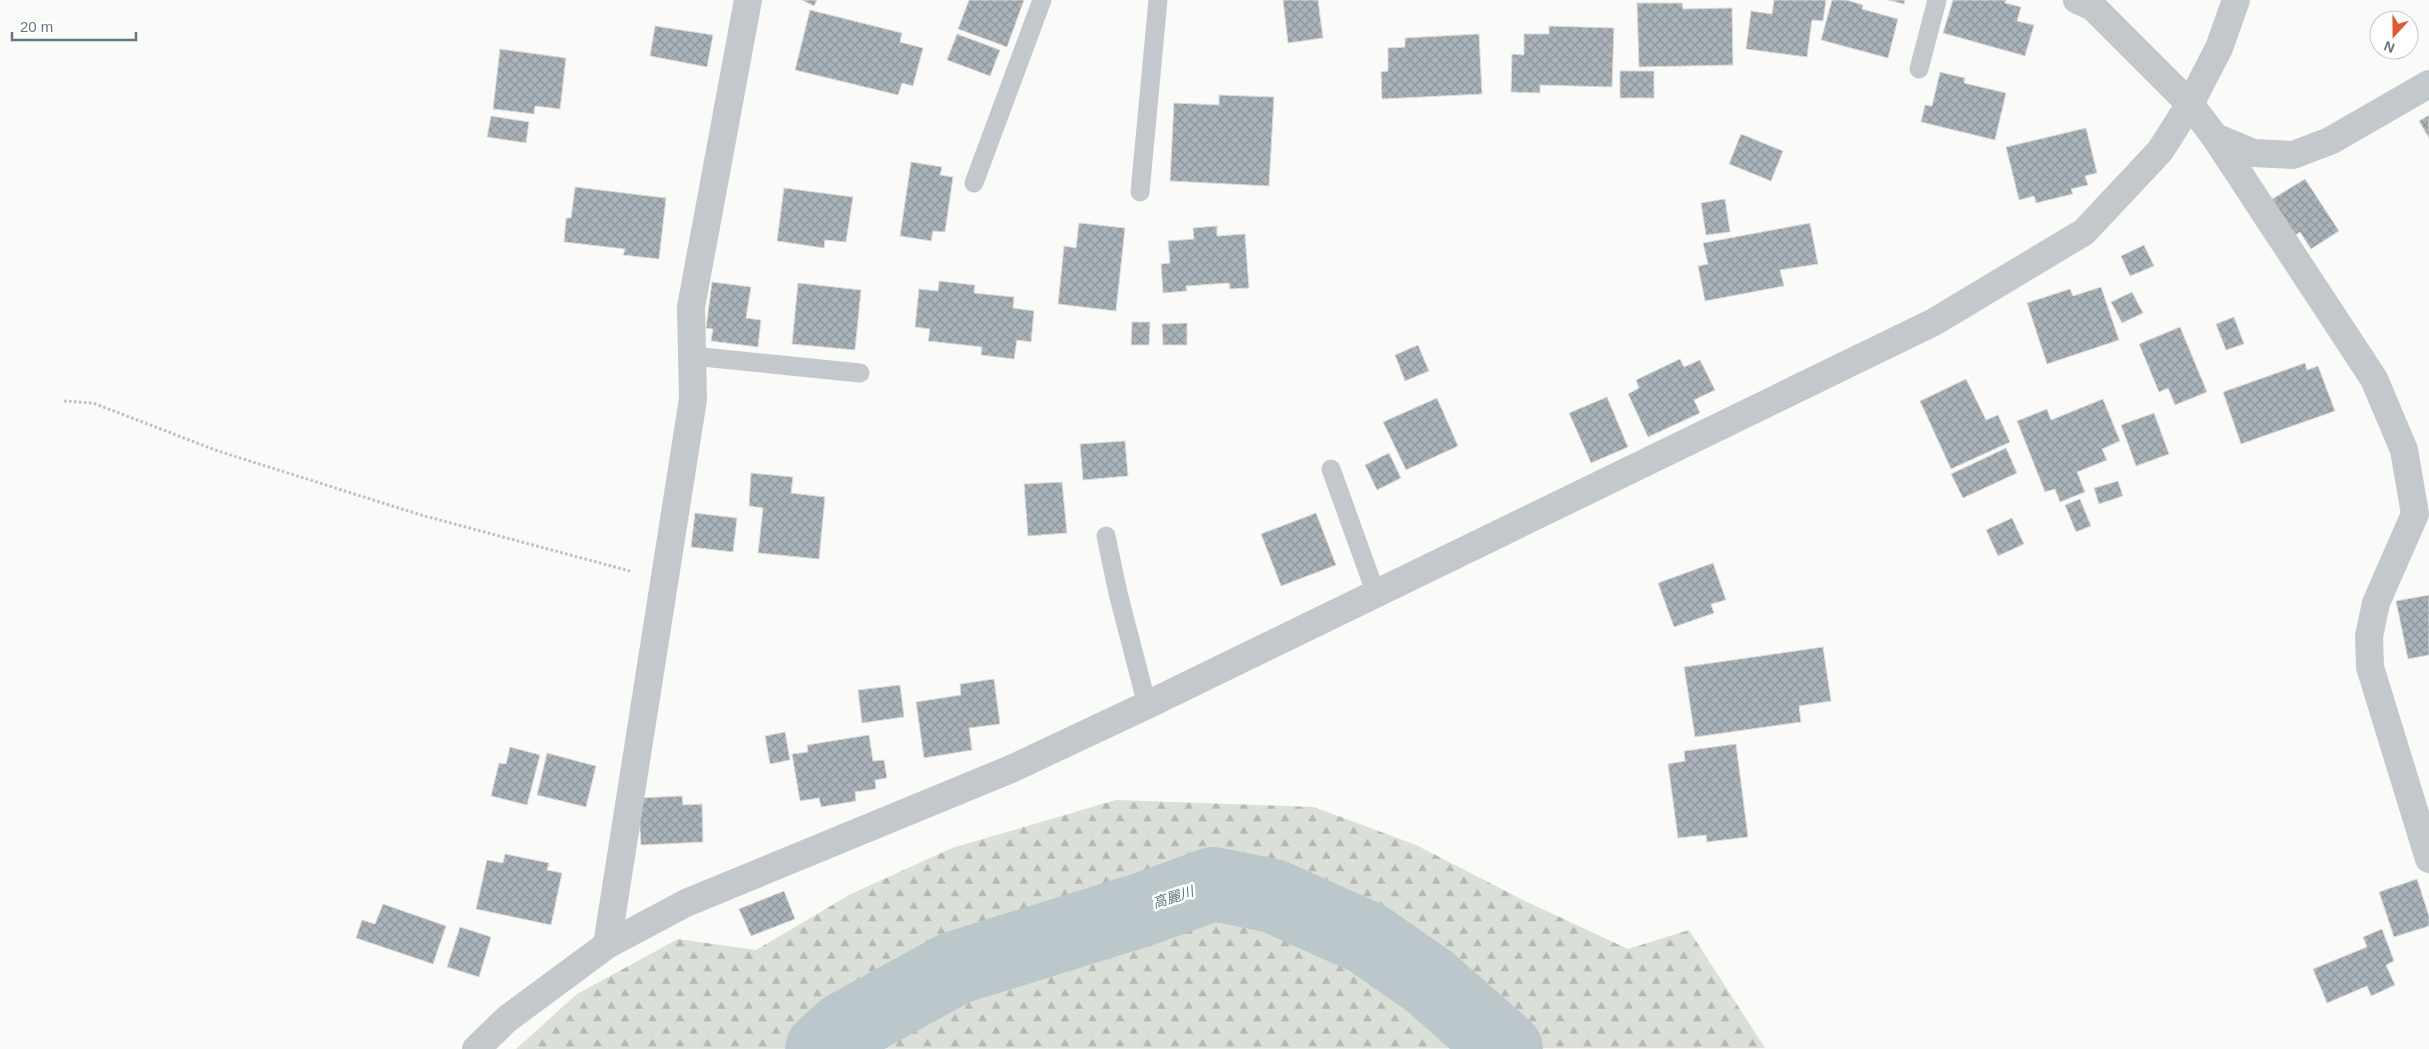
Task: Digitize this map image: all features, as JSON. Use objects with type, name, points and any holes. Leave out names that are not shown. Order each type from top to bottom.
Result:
[{"type":"street","points":[[607,945],[693,399],[691,307],[748,0]]},
{"type":"street","points":[[2078,0],[2093,7],[2190,104],[2215,137],[2374,380],[2404,450],[2422,520],[2376,603],[2369,636],[2370,667],[2429,859]]},
{"type":"street","points":[[476,1049],[507,1019],[607,945],[686,903],[1011,769],[1147,705],[1934,322],[2084,232],[2160,151],[2190,104],[2219,48],[2236,0]]},
{"type":"street","points":[[2215,137],[2253,153],[2293,155],[2330,141],[2429,84]]},
{"type":"lane","points":[[974,183],[1042,0]]},
{"type":"lane","points":[[1140,192],[1158,0]]},
{"type":"lane","points":[[1919,69],[1937,0]]},
{"type":"lane","points":[[692,356],[860,373]]},
{"type":"lane","points":[[1332,469],[1376,594]]},
{"type":"lane","points":[[1106,536],[1118,593],[1147,705]]},
{"type":"path","points":[[64,401],[93,403],[218,451],[421,515],[664,580]]},
{"type":"green space","points":[[1116,800],[1314,807],[1416,845],[1523,900],[1628,949],[1689,930],[1765,1048],[516,1049],[577,994],[678,939],[756,950],[851,894],[952,848]]},
{"type":"building","points":[[802,0],[817,0],[814,6]]},
{"type":"building","points":[[969,0],[1024,0],[1007,47],[958,29]]},
{"type":"building","points":[[1283,0],[1318,0],[1323,38],[1288,43]]},
{"type":"building","points":[[1774,0],[1826,0],[1823,21],[1812,20],[1807,57],[1746,49],[1751,11],[1772,14]]},
{"type":"building","points":[[1832,0],[1846,0],[1863,5],[1862,9],[1898,19],[1888,58],[1821,40]]},
{"type":"building","points":[[1888,0],[1905,0],[1904,4]]},
{"type":"building","points":[[1953,0],[2006,0],[2005,3],[2021,7],[2017,21],[2034,25],[2025,56],[1943,33]]},
{"type":"building","points":[[1637,3],[1682,3],[1683,9],[1732,8],[1733,65],[1639,67]]},
{"type":"building","points":[[810,10],[902,33],[900,42],[923,48],[913,86],[902,83],[898,95],[795,70]]},
{"type":"building","points":[[655,26],[713,35],[707,67],[650,56]]},
{"type":"building","points":[[1549,26],[1614,28],[1612,87],[1540,85],[1540,93],[1511,92],[1512,54],[1524,55],[1524,34],[1549,34]]},
{"type":"building","points":[[957,34],[1000,50],[990,76],[947,60]]},
{"type":"building","points":[[1479,34],[1482,94],[1382,99],[1381,72],[1388,71],[1388,48],[1405,47],[1405,38]]},
{"type":"building","points":[[500,49],[566,58],[560,109],[535,106],[534,114],[493,109]]},
{"type":"building","points":[[1620,71],[1654,71],[1654,98],[1620,98]]},
{"type":"building","points":[[1940,72],[1965,78],[1964,83],[2006,93],[1995,140],[1921,122],[1925,105],[1932,106]]},
{"type":"building","points":[[1219,95],[1274,97],[1269,186],[1170,181],[1174,103],[1219,105]]},
{"type":"building","points":[[2429,115],[2429,138],[2419,121]]},
{"type":"building","points":[[491,116],[529,122],[526,143],[487,137]]},
{"type":"building","points":[[2086,128],[2097,173],[2085,176],[2088,185],[2071,189],[2073,194],[2036,203],[2034,196],[2019,200],[2006,147]]},
{"type":"building","points":[[1741,134],[1783,151],[1771,181],[1729,164]]},
{"type":"building","points":[[911,162],[942,167],[940,175],[953,177],[945,232],[933,231],[931,241],[900,236]]},
{"type":"building","points":[[2305,179],[2339,231],[2311,249],[2300,232],[2292,237],[2269,201]]},
{"type":"building","points":[[575,187],[666,198],[659,259],[623,255],[625,249],[564,242],[566,218],[571,218]]},
{"type":"building","points":[[784,188],[853,197],[846,242],[825,240],[824,248],[777,241]]},
{"type":"building","points":[[1725,199],[1730,232],[1706,235],[1701,203]]},
{"type":"building","points":[[1079,223],[1125,228],[1116,311],[1058,304],[1064,246],[1076,248]]},
{"type":"building","points":[[1810,223],[1818,264],[1780,270],[1784,286],[1705,301],[1698,266],[1708,264],[1703,243]]},
{"type":"building","points":[[1217,226],[1217,236],[1245,234],[1249,288],[1230,289],[1229,283],[1186,286],[1187,291],[1163,293],[1161,264],[1170,263],[1168,241],[1194,239],[1193,228]]},
{"type":"building","points":[[2144,245],[2154,266],[2130,276],[2121,256]]},
{"type":"building","points":[[939,281],[975,285],[974,293],[1014,297],[1013,308],[1034,311],[1031,342],[1017,340],[1014,359],[981,355],[982,347],[928,341],[930,329],[915,327],[919,289],[938,291]]},
{"type":"building","points":[[712,282],[751,287],[746,318],[761,320],[758,347],[711,341],[713,329],[706,328]]},
{"type":"building","points":[[798,283],[861,290],[855,350],[792,344]]},
{"type":"building","points":[[2101,287],[2119,340],[2047,364],[2027,303],[2070,289],[2073,296]]},
{"type":"building","points":[[2132,292],[2143,313],[2122,323],[2111,302]]},
{"type":"building","points":[[2234,317],[2244,344],[2226,350],[2216,324]]},
{"type":"building","points":[[1132,322],[1150,322],[1149,345],[1131,345]]},
{"type":"building","points":[[1187,323],[1187,345],[1163,345],[1162,324]]},
{"type":"building","points":[[2180,327],[2207,392],[2175,405],[2168,388],[2159,392],[2139,344]]},
{"type":"building","points":[[1418,345],[1429,371],[1405,381],[1395,355]]},
{"type":"building","points":[[1680,359],[1684,367],[1700,360],[1715,390],[1694,400],[1700,413],[1648,437],[1628,394],[1639,388],[1636,380]]},
{"type":"building","points":[[2305,363],[2307,370],[2318,366],[2335,411],[2241,444],[2223,392]]},
{"type":"building","points":[[1966,379],[1986,420],[1998,415],[2010,442],[1951,469],[1920,401]]},
{"type":"building","points":[[1607,397],[1628,447],[1591,463],[1569,413]]},
{"type":"building","points":[[1437,398],[1458,446],[1406,470],[1383,422]]},
{"type":"building","points":[[2103,399],[2120,441],[2102,449],[2107,460],[2077,472],[2085,492],[2060,502],[2055,489],[2045,492],[2017,421],[2047,409],[2051,420]]},
{"type":"building","points":[[2154,413],[2169,454],[2136,466],[2121,425]]},
{"type":"building","points":[[1125,441],[1128,476],[1083,480],[1080,444]]},
{"type":"building","points":[[2006,448],[2017,473],[1963,498],[1951,474]]},
{"type":"building","points":[[1389,453],[1401,478],[1377,490],[1365,465]]},
{"type":"building","points":[[751,473],[793,477],[791,493],[825,497],[819,559],[758,553],[763,508],[749,506]]},
{"type":"building","points":[[2118,481],[2123,496],[2099,504],[2094,488]]},
{"type":"building","points":[[1062,482],[1067,533],[1028,536],[1024,484]]},
{"type":"building","points":[[2080,499],[2091,526],[2076,532],[2065,505]]},
{"type":"building","points":[[695,513],[737,518],[733,552],[691,547]]},
{"type":"building","points":[[1316,513],[1336,565],[1281,586],[1261,534]]},
{"type":"building","points":[[2012,518],[2024,544],[1998,556],[1986,530]]},
{"type":"building","points":[[1713,563],[1726,600],[1711,604],[1714,613],[1674,627],[1658,583]]},
{"type":"building","points":[[2429,595],[2429,655],[2408,659],[2396,601]]},
{"type":"building","points":[[1823,647],[1831,701],[1799,706],[1801,722],[1695,737],[1684,667]]},
{"type":"building","points":[[994,679],[1000,724],[969,728],[972,750],[924,758],[916,702],[961,695],[960,684]]},
{"type":"building","points":[[900,685],[904,717],[862,723],[858,690]]},
{"type":"building","points":[[785,732],[790,760],[770,764],[765,736]]},
{"type":"building","points":[[869,735],[873,761],[884,760],[887,778],[875,780],[876,789],[855,792],[856,801],[821,807],[819,798],[800,801],[792,754],[808,752],[807,745]]},
{"type":"building","points":[[1736,744],[1748,837],[1707,842],[1706,835],[1678,838],[1668,764],[1685,761],[1684,751]]},
{"type":"building","points":[[510,747],[540,755],[527,805],[491,796],[499,763],[506,764]]},
{"type":"building","points":[[547,753],[596,766],[586,807],[537,795]]},
{"type":"building","points":[[682,796],[683,805],[702,804],[703,842],[641,845],[638,798]]},
{"type":"building","points":[[505,854],[549,863],[547,870],[562,873],[551,925],[476,909],[487,860],[503,863]]},
{"type":"building","points":[[2417,879],[2429,916],[2429,926],[2394,937],[2379,892]]},
{"type":"building","points":[[784,891],[795,919],[751,936],[739,909]]},
{"type":"building","points":[[383,904],[446,926],[433,964],[356,938],[362,920],[375,924]]},
{"type":"building","points":[[460,927],[491,937],[479,977],[447,967]]},
{"type":"building","points":[[2382,929],[2394,961],[2386,965],[2395,985],[2371,996],[2367,986],[2327,1003],[2313,969],[2367,947],[2363,937]]},
{"type":"waterway","name":"高麗川","points":[[822,1049],[844,1029],[955,968],[1144,909],[1213,884],[1273,896],[1367,938],[1430,982],[1506,1049]]}]
